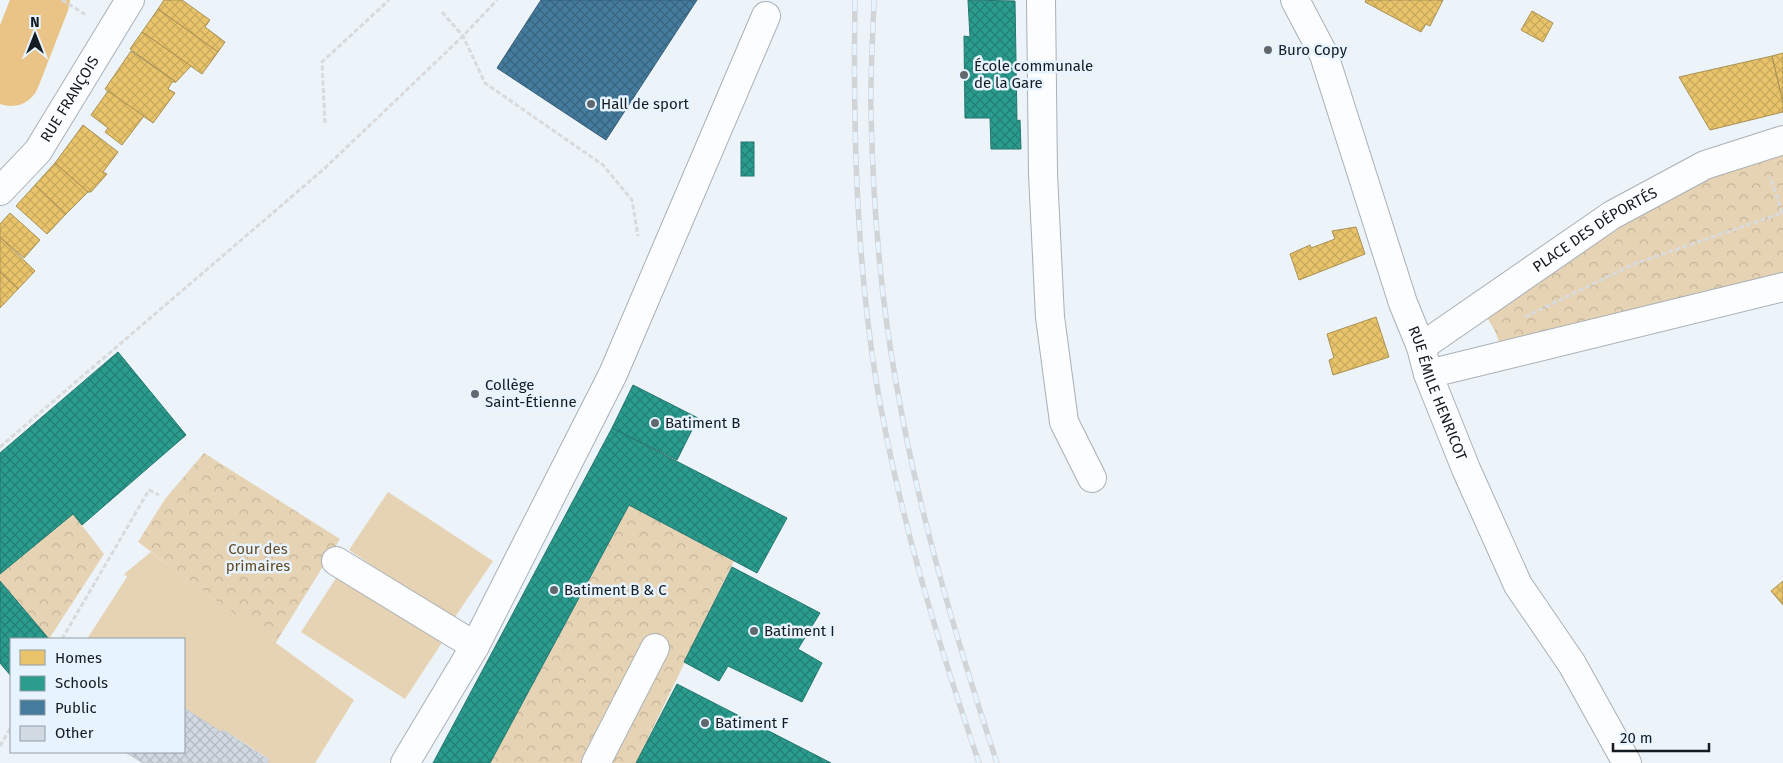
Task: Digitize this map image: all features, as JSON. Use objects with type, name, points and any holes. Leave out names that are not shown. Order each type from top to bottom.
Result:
[{"type":"street","name":"RUE FRANÇOIS","points":[[0,191],[38,151],[130,0]]},
{"type":"street","points":[[1041,0],[1043,174],[1050,317],[1064,422],[1092,478]]},
{"type":"street","name":"RUE ÉMILE HENRICOT","points":[[1301,2],[1324,55],[1403,303],[1421,348],[1428,374],[1466,468],[1518,585],[1572,664],[1627,763]]},
{"type":"street","points":[[406,763],[475,646],[612,374],[766,16]]},
{"type":"street","name":"PLACE DES DÉPORTÉS","points":[[1421,348],[1612,214],[1705,164],[1772,143]]},
{"type":"street","points":[[1428,374],[1783,287]]},
{"type":"street","points":[[336,561],[475,646]]},
{"type":"street","points":[[596,763],[655,648]]},
{"type":"path","points":[[325,122],[322,62],[389,0]]},
{"type":"path","points":[[0,447],[325,168],[463,36],[496,0]]},
{"type":"path","points":[[442,12],[463,36],[485,83],[603,164],[632,200],[640,246]]},
{"type":"path","points":[[1518,320],[1634,264],[1782,215],[1772,143]]},
{"type":"path","points":[[63,638],[148,490],[159,496]]},
{"type":"path","points":[[0,746],[10,728]]},
{"type":"green space","points":[[1783,140],[1783,287],[1504,356],[1495,331],[1481,307],[1612,215]]},
{"type":"green space","name":"Cour des primaires","points":[[204,453],[340,539],[275,644],[138,542],[165,499]]},
{"type":"green space","points":[[388,492],[493,561],[453,620],[349,550]]},
{"type":"green space","points":[[629,505],[734,561],[636,763],[490,763]]},
{"type":"green space","points":[[73,514],[104,554],[50,638],[0,581],[0,574]]},
{"type":"green space","points":[[151,552],[354,700],[315,763],[267,763],[269,759],[224,730],[221,732],[185,709],[185,638],[88,638],[127,577],[124,574]]},
{"type":"green space","points":[[338,575],[443,641],[405,699],[301,632]]},
{"type":"building: Homes","points":[[164,0],[182,0],[210,20],[205,27],[225,42],[218,52],[158,9]]},
{"type":"building: Homes","points":[[1366,0],[1443,0],[1430,26],[1426,24],[1421,32],[1365,2]]},
{"type":"building: Homes","points":[[158,9],[218,52],[202,74],[142,32]]},
{"type":"building: Homes","points":[[1532,11],[1553,23],[1543,42],[1521,30]]},
{"type":"building: Homes","points":[[142,32],[191,66],[176,82],[130,49]]},
{"type":"building: Homes","points":[[131,51],[176,82],[172,82],[168,89],[175,93],[153,123],[105,89]]},
{"type":"building: Homes","points":[[1783,53],[1783,103],[1772,56]]},
{"type":"building: Homes","points":[[1772,56],[1783,103],[1783,112],[1710,130],[1679,77]]},
{"type":"building: Homes","points":[[108,91],[144,116],[122,145],[105,132],[108,128],[91,115]]},
{"type":"building: Homes","points":[[83,125],[118,152],[103,172],[107,174],[91,192],[88,192],[55,163]]},
{"type":"building: Homes","points":[[55,163],[88,192],[66,214],[35,185]]},
{"type":"building: Homes","points":[[35,185],[66,214],[47,234],[16,206]]},
{"type":"building: Homes","points":[[10,213],[40,240],[24,258],[0,237],[0,224]]},
{"type":"building: Homes","points":[[1356,227],[1365,254],[1299,280],[1290,254],[1310,245],[1311,248],[1335,239],[1332,231]]},
{"type":"building: Homes","points":[[0,237],[35,271],[18,289],[0,272]]},
{"type":"building: Homes","points":[[0,272],[18,289],[0,308]]},
{"type":"building: Homes","points":[[1376,317],[1389,357],[1333,375],[1329,360],[1334,358],[1327,334]]},
{"type":"building: Homes","points":[[1783,581],[1783,605],[1771,591]]},
{"type":"building: Schools","points":[[968,0],[1015,1],[1017,121],[1020,120],[1021,149],[991,149],[990,118],[965,118],[964,36],[970,37]]},
{"type":"building: Schools","points":[[741,142],[754,142],[754,176],[741,176]]},
{"type":"building: Schools","points":[[118,352],[186,435],[82,525],[73,514],[0,574],[0,453]]},
{"type":"building: Schools","name":"Batiment B","points":[[633,385],[698,418],[677,460],[612,428]]},
{"type":"building: Schools","name":"Batiment B & C","points":[[612,428],[787,518],[757,573],[629,505],[490,763],[433,763]]},
{"type":"building: Schools","name":"Batiment I","points":[[732,567],[820,613],[798,649],[822,663],[802,702],[728,666],[719,681],[684,662]]},
{"type":"building: Schools","points":[[0,581],[48,638],[10,638],[10,675],[0,663]]},
{"type":"building: Schools","name":"Batiment F","points":[[677,684],[831,763],[636,763]]},
{"type":"building: Public","name":"Hall de sport","points":[[541,0],[697,0],[606,140],[497,68]]},
{"type":"building: Other","points":[[185,709],[221,732],[223,730],[269,760],[267,763],[143,763],[127,753],[185,753]]},
{"type":"waterway","points":[[0,74],[11,77],[41,0]]},
{"type":"railway","points":[[855,0],[857,194],[864,290],[877,386],[896,482],[920,576],[948,670],[979,763]]},
{"type":"railway","points":[[874,0],[871,71],[872,147],[878,248],[890,349],[915,479],[939,574],[997,763]]},
{"type":"place","name":"Buro Copy","points":[[1268,50]]},
{"type":"place","name":"École communale de la Gare","points":[[964,75]]},
{"type":"place","name":"Hall de sport","points":[[591,104]]},
{"type":"place","name":"Collège Saint-Étienne","points":[[475,394]]},
{"type":"place","name":"Batiment B","points":[[655,423]]},
{"type":"place","name":"Batiment B & C","points":[[554,590]]},
{"type":"place","name":"Batiment I","points":[[754,631]]},
{"type":"place","name":"Batiment F","points":[[705,723]]}]
